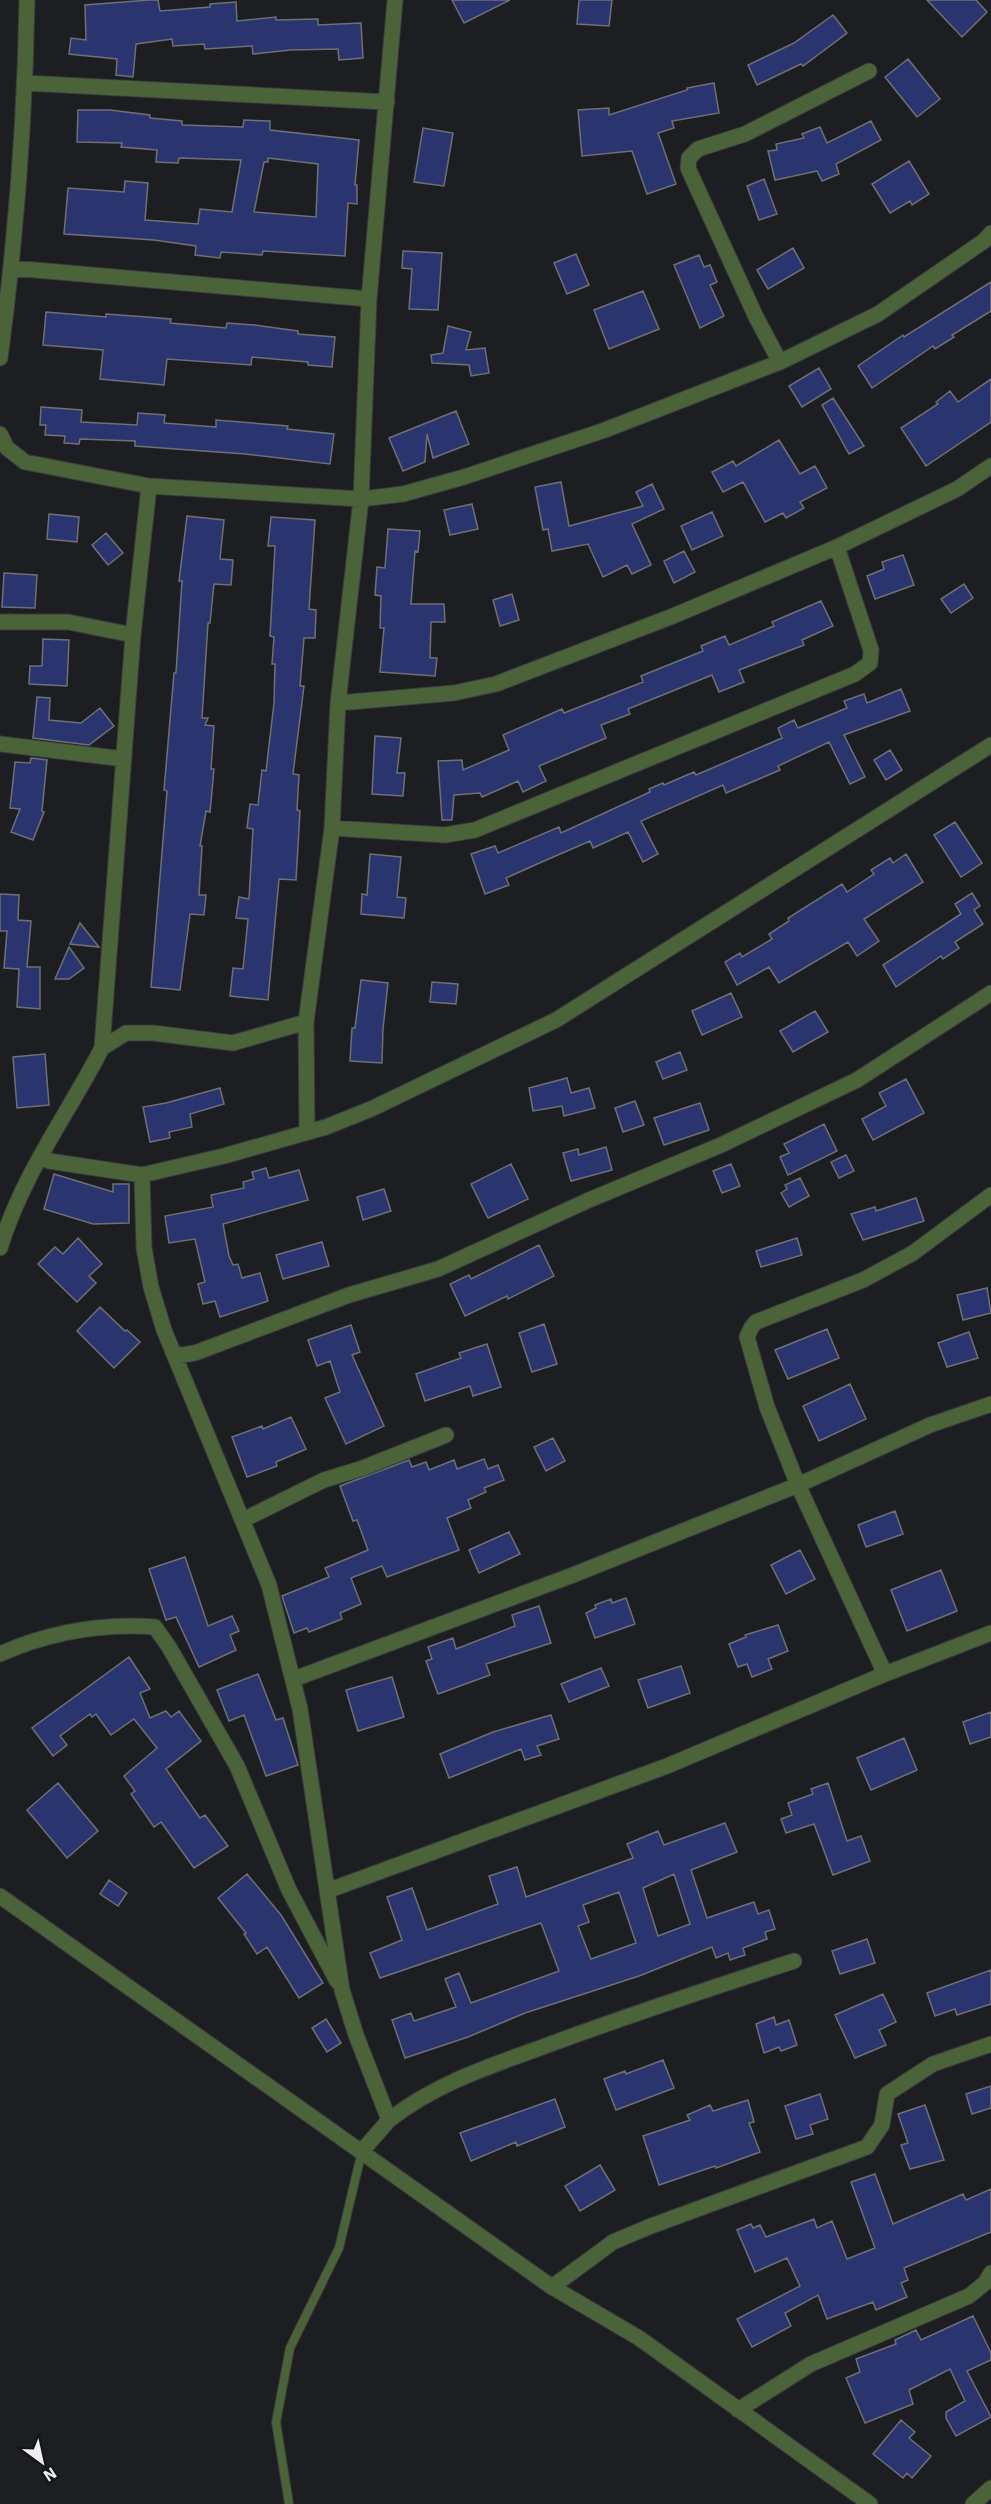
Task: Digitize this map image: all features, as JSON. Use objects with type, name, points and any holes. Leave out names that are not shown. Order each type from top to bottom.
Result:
[{"type":"street","points":[[0,358],[12,268],[26,83],[27,0]]},
{"type":"street","points":[[307,1132],[306,1022],[332,828],[338,703],[361,499],[369,300],[395,0]]},
{"type":"street","points":[[780,362],[756,317],[688,168],[688,158],[698,149],[745,134],[869,71]]},
{"type":"street","points":[[26,83],[387,102]]},
{"type":"street","points":[[0,434],[8,448],[25,462],[149,486],[361,499],[403,494],[464,477],[605,430],[780,362],[878,314],[984,241],[991,233]]},
{"type":"street","points":[[12,268],[369,300]]},
{"type":"street","points":[[338,703],[454,693],[496,684],[673,616],[837,547],[957,489],[991,466]]},
{"type":"street","points":[[0,1248],[20,1197],[40,1157],[102,1048],[133,635],[149,486]]},
{"type":"street","points":[[332,828],[445,835],[475,830],[855,674],[870,663],[871,650],[837,547]]},
{"type":"street","points":[[0,622],[68,622],[133,635]]},
{"type":"street","points":[[0,744],[124,759]]},
{"type":"street","points":[[40,1157],[49,1161],[142,1175],[224,1156],[326,1128],[371,1109],[556,1020],[991,745]]},
{"type":"street","points":[[175,1356],[195,1353],[350,1295],[438,1269],[589,1200],[721,1145],[857,1080],[991,993]]},
{"type":"street","points":[[102,1048],[126,1033],[153,1033],[233,1043],[306,1022]]},
{"type":"street","points":[[142,1175],[144,1248],[151,1287],[164,1330],[269,1585],[294,1678],[342,1990],[356,2035],[389,2120]]},
{"type":"street","points":[[885,1674],[798,1485],[767,1407],[747,1337],[756,1322],[863,1280],[913,1253],[991,1196]]},
{"type":"street","points":[[294,1678],[573,1575],[798,1485],[930,1425],[991,1404]]},
{"type":"street","points":[[243,1520],[324,1480],[363,1468],[446,1435]]},
{"type":"street","points":[[0,1654],[79,1630],[154,1627],[169,1647],[237,1766],[289,1890],[317,1947],[342,1990]]},
{"type":"street","points":[[327,1891],[667,1766],[885,1674],[991,1633]]},
{"type":"street","points":[[0,1896],[552,2287],[639,2338],[870,2504]]},
{"type":"street","points":[[362,2151],[389,2120],[416,2099],[455,2079],[629,2015],[794,1961]]},
{"type":"street","points":[[552,2287],[613,2242],[867,2147],[882,2125],[887,2094],[933,2064],[991,2044]]},
{"type":"street","points":[[738,2410],[812,2364],[969,2296],[985,2283],[991,2273]]},
{"type":"street","points":[[973,2504],[991,2488]]},
{"type":"lane","points":[[289,2504],[276,2422],[290,2348],[339,2248],[362,2151]]},
{"type":"building","points":[[158,0],[160,11],[210,7],[210,4],[236,2],[237,21],[276,17],[276,20],[318,19],[318,25],[361,23],[363,58],[339,60],[338,49],[290,50],[253,54],[252,46],[205,49],[204,44],[173,46],[172,39],[136,44],[133,77],[116,75],[117,59],[69,54],[71,38],[86,40],[85,5]]},
{"type":"building","points":[[452,0],[510,0],[464,23]]},
{"type":"building","points":[[579,0],[612,0],[609,26],[577,24]]},
{"type":"building","points":[[927,0],[976,0],[987,12],[962,37]]},
{"type":"building","points":[[833,15],[847,33],[803,66],[801,64],[757,85],[748,65],[794,43]]},
{"type":"building","points":[[908,59],[940,99],[917,117],[885,77]]},
{"type":"building","points":[[714,83],[719,113],[672,121],[674,128],[658,133],[676,184],[647,194],[632,151],[582,156],[578,110],[609,108],[609,115],[687,90],[687,88]]},
{"type":"building","points":[[78,110],[110,110],[150,115],[150,118],[182,121],[182,125],[243,127],[244,120],[270,121],[270,130],[359,140],[355,185],[357,185],[357,204],[348,203],[345,256],[263,251],[262,255],[221,252],[220,258],[195,255],[196,246],[154,240],[64,234],[68,188],[124,192],[125,181],[148,183],[145,220],[198,224],[200,209],[232,212],[241,160],[179,158],[178,163],[156,162],[157,150],[121,147],[122,143],[77,142]],"holes":[[[268,158],[318,164],[316,217],[254,212],[264,162],[268,162]]]},
{"type":"building","points":[[871,121],[881,140],[836,164],[839,174],[822,181],[817,171],[775,180],[768,151],[777,150],[776,144],[804,138],[802,134],[820,127],[827,143]]},
{"type":"building","points":[[423,128],[453,133],[444,186],[414,182]]},
{"type":"building","points":[[909,161],[929,194],[912,205],[910,201],[890,213],[872,184]]},
{"type":"building","points":[[764,179],[777,214],[759,220],[747,186]]},
{"type":"building","points":[[793,248],[804,268],[768,289],[757,270]]},
{"type":"building","points":[[403,251],[442,253],[438,310],[409,309],[412,269],[402,268]]},
{"type":"building","points":[[576,254],[589,285],[567,294],[554,263]]},
{"type":"building","points":[[699,255],[704,267],[710,265],[717,282],[710,285],[724,316],[700,328],[674,265]]},
{"type":"building","points":[[991,282],[991,311],[952,335],[954,337],[935,349],[933,346],[872,388],[858,366],[903,335],[904,337]]},
{"type":"building","points":[[643,291],[659,329],[609,349],[594,310]]},
{"type":"building","points":[[46,312],[171,319],[170,323],[226,328],[227,323],[254,325],[298,331],[298,334],[335,337],[332,367],[308,365],[308,362],[252,357],[251,365],[167,359],[164,385],[100,379],[103,350],[43,345]]},
{"type":"building","points":[[448,326],[471,332],[466,350],[485,348],[489,373],[471,376],[469,365],[432,363],[431,355],[443,353]]},
{"type":"building","points":[[819,368],[831,389],[802,407],[789,386]]},
{"type":"building","points":[[991,379],[991,422],[926,466],[901,428],[938,404],[936,402],[950,391],[958,402]]},
{"type":"building","points":[[833,398],[864,446],[849,454],[822,405]]},
{"type":"building","points":[[41,407],[82,410],[81,422],[137,425],[138,413],[165,415],[164,423],[216,427],[216,420],[288,426],[287,429],[334,434],[330,464],[245,454],[135,446],[135,441],[80,439],[79,444],[64,443],[65,436],[45,435],[46,425],[40,425]]},
{"type":"building","points":[[456,411],[469,444],[433,458],[427,434],[425,462],[403,471],[389,438]]},
{"type":"building","points":[[779,440],[800,474],[815,466],[827,488],[800,502],[804,508],[786,518],[783,513],[765,522],[743,482],[723,492],[712,472],[733,461],[736,466]]},
{"type":"building","points":[[561,482],[569,526],[643,506],[636,492],[652,484],[664,509],[632,524],[651,565],[632,574],[627,565],[603,577],[588,544],[552,551],[548,529],[543,530],[535,487]]},
{"type":"building","points":[[472,504],[478,529],[450,535],[444,510]]},
{"type":"building","points":[[712,512],[723,536],[692,550],[681,526]]},
{"type":"building","points":[[49,514],[79,517],[77,542],[47,539]]},
{"type":"building","points":[[187,516],[224,520],[220,559],[233,560],[231,585],[214,584],[210,623],[208,623],[202,718],[208,718],[205,725],[214,726],[211,769],[214,769],[210,812],[206,811],[200,846],[202,846],[199,895],[206,895],[204,915],[190,914],[180,990],[151,987],[167,791],[164,790],[174,673],[176,673],[182,581],[179,581]]},
{"type":"building","points":[[271,517],[315,520],[309,609],[316,610],[315,638],[304,638],[300,686],[304,686],[293,774],[299,775],[297,810],[300,811],[296,880],[279,879],[268,1000],[230,996],[233,968],[243,969],[248,919],[236,918],[239,897],[249,899],[253,829],[247,828],[250,804],[258,805],[262,770],[266,771],[274,703],[275,664],[272,664],[274,637],[270,636],[275,546],[268,546]]},
{"type":"building","points":[[388,529],[420,531],[418,552],[415,551],[411,604],[444,604],[445,622],[431,622],[430,658],[437,658],[435,676],[380,672],[384,628],[380,628],[381,596],[375,595],[377,567],[385,568]]},
{"type":"building","points":[[106,533],[123,553],[108,565],[92,545]]},
{"type":"building","points":[[684,551],[695,572],[674,583],[664,561]]},
{"type":"building","points":[[903,555],[914,585],[875,599],[867,576],[884,569],[882,562]]},
{"type":"building","points":[[4,573],[37,575],[35,608],[2,607]]},
{"type":"building","points":[[964,584],[973,598],[951,613],[941,599]]},
{"type":"building","points":[[512,594],[519,620],[500,626],[493,600]]},
{"type":"building","points":[[821,601],[833,626],[802,640],[804,645],[739,670],[744,682],[719,692],[712,675],[628,709],[630,714],[601,725],[606,738],[539,766],[546,781],[523,792],[518,781],[482,797],[480,793],[454,795],[452,820],[442,820],[438,761],[462,760],[463,770],[509,750],[503,735],[562,709],[564,713],[643,682],[641,676],[703,651],[701,646],[725,636],[729,645],[774,626],[772,622]]},
{"type":"building","points":[[43,639],[69,640],[67,686],[29,684],[30,666],[42,666]]},
{"type":"building","points":[[901,689],[910,711],[844,735],[865,777],[850,784],[829,742],[778,766],[780,770],[726,793],[723,785],[641,821],[658,854],[643,862],[628,832],[593,848],[590,841],[506,878],[509,885],[485,894],[471,854],[495,846],[498,853],[559,827],[561,833],[650,792],[649,789],[694,772],[696,775],[782,738],[778,728],[794,720],[798,728],[847,708],[844,701],[864,694],[867,703]]},
{"type":"building","points":[[37,697],[50,698],[49,720],[81,723],[100,708],[114,726],[89,745],[33,738]]},
{"type":"building","points":[[375,736],[401,738],[397,773],[405,773],[403,796],[372,794]]},
{"type":"building","points":[[890,750],[902,770],[886,780],[874,760]]},
{"type":"building","points":[[31,758],[47,760],[42,811],[44,812],[33,840],[11,832],[20,809],[10,808],[15,762],[30,763]]},
{"type":"building","points":[[955,822],[982,863],[961,877],[934,835]]},
{"type":"building","points":[[370,854],[401,857],[397,897],[406,898],[404,918],[361,914],[362,894],[367,895]]},
{"type":"building","points":[[906,854],[923,882],[864,919],[879,941],[857,956],[848,942],[779,983],[769,967],[737,985],[725,962],[740,953],[742,957],[772,939],[769,934],[789,921],[788,918],[842,884],[847,892],[874,874],[871,870],[890,858],[893,863]]},
{"type":"building","points":[[972,893],[980,906],[974,910],[983,924],[955,942],[959,948],[943,959],[941,956],[896,987],[883,965],[961,914],[955,904]]},
{"type":"building","points":[[0,894],[19,895],[18,920],[31,921],[27,967],[40,967],[40,1009],[17,1007],[19,969],[4,968],[7,931],[0,931]]},
{"type":"building","points":[[80,923],[99,947],[70,944]]},
{"type":"building","points":[[69,947],[84,968],[69,979],[55,979]]},
{"type":"building","points":[[361,980],[388,983],[382,1063],[350,1061],[352,1028],[355,1028]]},
{"type":"building","points":[[432,982],[458,984],[456,1004],[430,1002]]},
{"type":"building","points":[[731,993],[742,1017],[702,1035],[692,1011]]},
{"type":"building","points":[[815,1011],[828,1032],[793,1052],[780,1031]]},
{"type":"building","points":[[680,1052],[687,1070],[663,1079],[656,1062]]},
{"type":"building","points":[[45,1054],[49,1105],[17,1108],[13,1057]]},
{"type":"building","points":[[567,1078],[571,1093],[589,1088],[595,1108],[564,1116],[562,1106],[533,1111],[529,1088]]},
{"type":"building","points":[[906,1079],[924,1113],[873,1140],[862,1119],[886,1106],[879,1093]]},
{"type":"building","points":[[220,1088],[224,1104],[190,1114],[192,1127],[169,1132],[170,1138],[150,1142],[143,1107]]},
{"type":"building","points":[[635,1101],[644,1125],[623,1132],[615,1108]]},
{"type":"building","points":[[700,1103],[709,1130],[664,1145],[654,1118]]},
{"type":"building","points":[[824,1124],[837,1151],[788,1175],[780,1157],[789,1153],[784,1144]]},
{"type":"building","points":[[606,1147],[612,1170],[571,1181],[563,1153],[578,1149],[579,1155]]},
{"type":"building","points":[[846,1155],[854,1171],[839,1178],[831,1162]]},
{"type":"building","points":[[511,1164],[528,1199],[488,1218],[471,1184]]},
{"type":"building","points":[[731,1164],[740,1186],[722,1193],[713,1171]]},
{"type":"building","points":[[266,1168],[269,1178],[299,1170],[308,1200],[223,1224],[233,1265],[238,1264],[242,1278],[260,1273],[268,1301],[220,1317],[215,1301],[203,1304],[198,1284],[205,1282],[195,1239],[169,1243],[165,1216],[213,1207],[211,1195],[244,1188],[243,1182],[254,1179],[252,1172]]},
{"type":"building","points":[[54,1174],[113,1192],[113,1184],[129,1184],[129,1223],[93,1224],[44,1209]]},
{"type":"building","points":[[800,1178],[809,1196],[789,1207],[781,1193],[787,1189],[785,1185]]},
{"type":"building","points":[[384,1189],[391,1211],[363,1220],[357,1197]]},
{"type":"building","points":[[916,1198],[924,1221],[863,1240],[851,1214],[875,1207],[876,1211]]},
{"type":"building","points":[[78,1238],[102,1264],[89,1276],[96,1283],[77,1302],[38,1264],[55,1247],[63,1254]]},
{"type":"building","points":[[797,1238],[802,1255],[761,1267],[756,1251]]},
{"type":"building","points":[[322,1242],[329,1266],[283,1279],[276,1255]]},
{"type":"building","points":[[539,1245],[554,1276],[508,1299],[507,1296],[465,1316],[450,1284],[469,1275],[471,1279]]},
{"type":"building","points":[[987,1288],[991,1313],[963,1320],[957,1295]]},
{"type":"building","points":[[100,1307],[140,1342],[114,1368],[77,1331]]},
{"type":"building","points":[[544,1324],[557,1364],[532,1372],[519,1333]]},
{"type":"building","points":[[351,1325],[360,1352],[352,1355],[384,1426],[346,1444],[325,1398],[340,1392],[330,1361],[317,1366],[308,1340]]},
{"type":"building","points":[[827,1329],[839,1358],[788,1379],[775,1350]]},
{"type":"building","points":[[969,1332],[978,1358],[947,1367],[938,1343]]},
{"type":"building","points":[[487,1344],[501,1387],[473,1396],[470,1386],[425,1401],[416,1374],[461,1358],[459,1353]]},
{"type":"building","points":[[850,1384],[866,1419],[819,1441],[803,1406]]},
{"type":"building","points":[[291,1417],[306,1449],[276,1462],[277,1466],[247,1477],[232,1437],[262,1426],[263,1429]]},
{"type":"building","points":[[553,1438],[565,1461],[546,1471],[534,1447]]},
{"type":"building","points":[[484,1459],[488,1469],[498,1465],[504,1480],[484,1488],[486,1492],[468,1500],[471,1508],[447,1518],[459,1550],[387,1577],[382,1566],[351,1578],[361,1604],[340,1613],[342,1619],[309,1632],[307,1628],[294,1633],[282,1596],[329,1577],[325,1568],[368,1550],[357,1520],[353,1521],[340,1486],[409,1460],[412,1467],[426,1462],[429,1470],[454,1460],[457,1469]]},
{"type":"building","points":[[895,1511],[903,1534],[866,1547],[858,1525]]},
{"type":"building","points":[[509,1532],[520,1554],[479,1573],[469,1550]]},
{"type":"building","points":[[800,1550],[815,1579],[786,1594],[771,1565]]},
{"type":"building","points":[[185,1557],[208,1626],[232,1616],[239,1631],[230,1635],[236,1650],[199,1667],[176,1617],[166,1620],[149,1569]]},
{"type":"building","points":[[941,1570],[957,1611],[907,1631],[891,1590]]},
{"type":"building","points":[[626,1598],[635,1624],[595,1638],[586,1613],[596,1608],[595,1605],[611,1599],[612,1603]]},
{"type":"building","points":[[539,1606],[551,1643],[486,1664],[490,1675],[438,1694],[426,1661],[432,1659],[428,1647],[453,1638],[456,1649],[515,1626],[512,1615]]},
{"type":"building","points":[[778,1625],[788,1651],[768,1659],[772,1669],[752,1677],[747,1664],[738,1667],[729,1644],[746,1637],[745,1635]]},
{"type":"building","points":[[129,1657],[150,1689],[140,1693],[150,1718],[166,1711],[171,1717],[179,1711],[201,1741],[166,1769],[200,1818],[205,1815],[228,1846],[194,1868],[161,1822],[154,1827],[131,1794],[135,1791],[124,1776],[157,1748],[134,1719],[111,1735],[96,1714],[92,1717],[90,1714],[60,1736],[67,1745],[53,1756],[32,1728]]},
{"type":"building","points":[[681,1666],[690,1693],[648,1708],[638,1680]]},
{"type":"building","points":[[601,1668],[609,1686],[569,1702],[561,1684]]},
{"type":"building","points":[[258,1674],[276,1720],[283,1718],[298,1765],[266,1776],[244,1715],[229,1721],[217,1690]]},
{"type":"building","points":[[392,1677],[404,1717],[358,1731],[346,1690]]},
{"type":"building","points":[[991,1712],[991,1737],[970,1744],[963,1722]]},
{"type":"building","points":[[551,1715],[559,1739],[537,1746],[541,1755],[525,1760],[521,1749],[449,1778],[440,1754],[493,1732]]},
{"type":"building","points":[[904,1738],[917,1770],[871,1790],[857,1758]]},
{"type":"building","points":[[58,1783],[98,1831],[67,1858],[27,1810]]},
{"type":"building","points":[[828,1783],[847,1841],[861,1836],[870,1861],[833,1875],[814,1824],[786,1833],[781,1819],[792,1815],[788,1803],[813,1794],[811,1789]]},
{"type":"building","points":[[725,1823],[737,1852],[691,1870],[707,1918],[754,1902],[758,1914],[769,1910],[775,1929],[765,1932],[767,1939],[743,1948],[745,1955],[730,1960],[728,1953],[716,1958],[712,1947],[639,1976],[525,2013],[468,2037],[405,2058],[392,2020],[411,2013],[414,2021],[456,2007],[445,1979],[459,1973],[471,2003],[559,1971],[541,1923],[380,1978],[370,1953],[402,1940],[387,1897],[412,1888],[427,1930],[498,1904],[489,1876],[517,1867],[526,1897],[633,1858],[627,1844],[658,1831],[664,1845]],"holes":[[[674,1874],[690,1924],[658,1936],[643,1888]],[[619,1892],[636,1943],[591,1959],[578,1926],[589,1922],[583,1905]]]},
{"type":"building","points":[[247,1874],[281,1915],[323,1983],[299,1998],[267,1947],[257,1954],[244,1934],[246,1933],[218,1898]]},
{"type":"building","points":[[109,1880],[127,1893],[118,1906],[100,1894]]},
{"type":"building","points":[[867,1939],[875,1963],[840,1974],[832,1951]]},
{"type":"building","points":[[991,1970],[991,2004],[957,2015],[955,2009],[935,2016],[927,1993]]},
{"type":"building","points":[[883,1994],[896,2022],[879,2030],[886,2045],[855,2058],[835,2015]]},
{"type":"building","points":[[774,2017],[776,2025],[789,2020],[797,2045],[781,2051],[779,2047],[764,2053],[756,2024]]},
{"type":"building","points":[[326,2019],[341,2043],[327,2052],[312,2028]]},
{"type":"building","points":[[663,2060],[674,2088],[616,2110],[604,2079],[625,2071],[626,2074]]},
{"type":"building","points":[[991,2086],[991,2108],[972,2114],[966,2094]]},
{"type":"building","points":[[820,2094],[828,2119],[810,2125],[813,2134],[796,2139],[785,2106]]},
{"type":"building","points":[[555,2099],[565,2127],[517,2146],[516,2142],[471,2161],[460,2133]]},
{"type":"building","points":[[748,2100],[754,2122],[749,2123],[760,2152],[659,2185],[643,2136],[690,2120],[687,2115],[710,2105],[713,2111]]},
{"type":"building","points":[[925,2105],[944,2160],[910,2169],[901,2145],[908,2143],[898,2114]]},
{"type":"building","points":[[600,2165],[615,2190],[580,2211],[565,2186]]},
{"type":"building","points":[[875,2174],[893,2224],[963,2194],[966,2200],[991,2189],[991,2232],[904,2268],[908,2280],[901,2283],[907,2297],[876,2310],[873,2302],[827,2319],[818,2295],[785,2313],[791,2326],[752,2347],[737,2319],[800,2286],[787,2258],[755,2272],[737,2230],[751,2224],[753,2228],[760,2225],[766,2237],[814,2219],[817,2228],[832,2221],[847,2259],[875,2248],[851,2182]]},
{"type":"building","points":[[973,2316],[991,2353],[991,2360],[967,2371],[991,2417],[956,2436],[946,2418],[946,2412],[965,2401],[950,2369],[909,2390],[913,2404],[865,2423],[846,2378],[860,2372],[856,2359],[896,2344],[895,2340],[916,2330],[921,2340]]},
{"type":"building","points":[[901,2420],[915,2432],[909,2438],[931,2456],[912,2478],[907,2473],[903,2478],[873,2454]]}]
